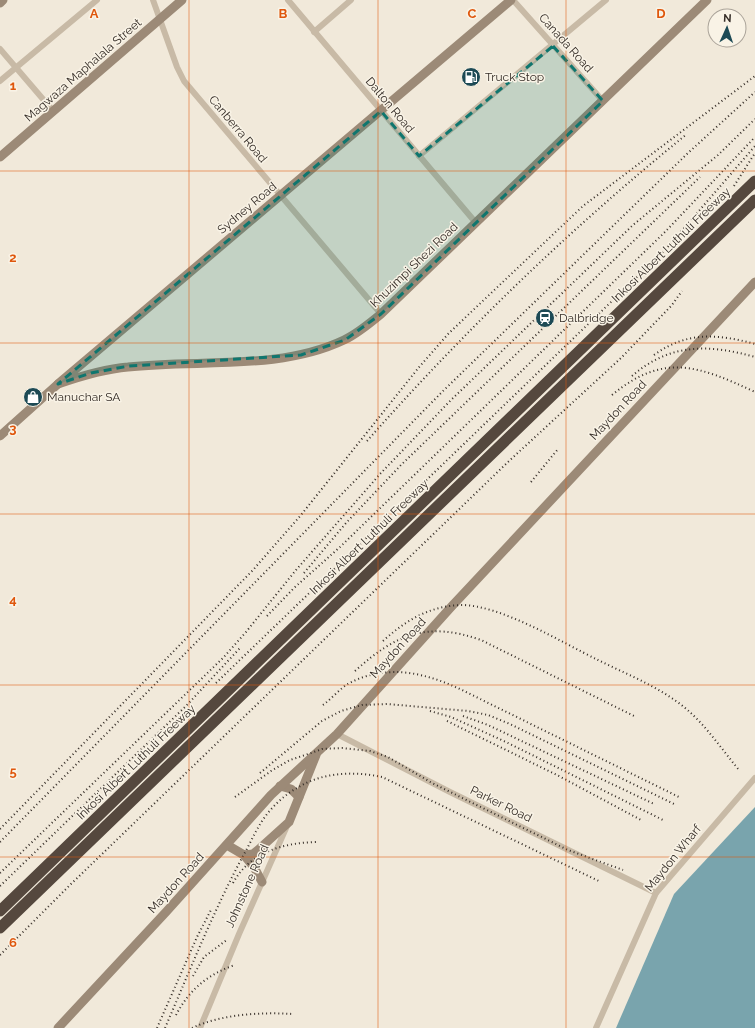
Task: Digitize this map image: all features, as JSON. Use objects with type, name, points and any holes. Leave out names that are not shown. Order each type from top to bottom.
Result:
[{"type":"highway","name":"Inkosi Albert Luthuli Freeway","points":[[0,911],[755,181]]},
{"type":"highway","name":"Inkosi Albert Luthuli Freeway","points":[[0,928],[755,200]]},
{"type":"street","points":[[0,3],[3,0]]},
{"type":"street","points":[[0,81],[97,0]]},
{"type":"street","name":"Canberra Road","points":[[153,0],[177,67],[184,81],[380,314]]},
{"type":"street","name":"Magwaza Maphalala Street","points":[[0,157],[182,0]]},
{"type":"street","name":"Dalton Road","points":[[288,0],[476,223]]},
{"type":"street","points":[[314,32],[351,0]]},
{"type":"street","name":"Canada Road","points":[[512,0],[603,101]]},
{"type":"street","name":"Sydney Road","points":[[1,434],[58,384],[512,0]]},
{"type":"street","points":[[419,156],[553,46],[606,0]]},
{"type":"street","name":"Khuzimpi Shezi Road","points":[[58,384],[91,373],[129,366],[275,359],[300,355],[325,348],[345,340],[366,327],[380,314],[707,0]]},
{"type":"street","points":[[0,49],[54,112]]},
{"type":"street","name":"Maydon Road","points":[[58,1028],[280,786],[317,754],[337,734],[452,606],[755,282]]},
{"type":"street","name":"Parker Road","points":[[337,734],[450,792],[656,893]]},
{"type":"street","name":"Johnstone Road","points":[[200,1028],[317,754]]},
{"type":"street","name":"Maydon Wharf","points":[[596,1028],[656,893],[755,778]]},
{"type":"street","points":[[280,786],[291,789],[299,797]]},
{"type":"street","points":[[244,855],[253,854],[289,822]]},
{"type":"street","points":[[227,845],[244,855],[254,867],[262,882]]},
{"type":"highlighted area","points":[[553,46],[603,101],[381,314],[345,340],[301,355],[129,366],[91,373],[58,384],[381,111],[419,156]]},
{"type":"water","points":[[755,807],[755,1028],[616,1028],[674,894]]},
{"type":"railway","points":[[0,829],[253,570],[301,515],[420,366],[449,333],[583,206],[755,76]]},
{"type":"railway","points":[[0,842],[442,392],[688,153],[755,92]]},
{"type":"railway","points":[[0,873],[223,658],[296,570],[380,474],[451,400],[633,225],[718,155],[755,119]]},
{"type":"railway","points":[[367,441],[442,359],[521,281],[602,206],[687,134]]},
{"type":"railway","points":[[267,616],[294,588],[340,547],[666,231],[755,137]]},
{"type":"railway","points":[[216,683],[666,249],[755,146]]},
{"type":"railway","points":[[734,186],[755,153]]},
{"type":"railway","points":[[304,573],[346,523],[401,465],[700,177]]},
{"type":"railway","points":[[0,955],[71,884],[509,461],[621,358],[672,305],[682,291]]},
{"type":"railway","points":[[654,355],[666,347],[691,338],[728,338],[755,344]]},
{"type":"railway","points":[[632,376],[646,365],[661,357],[690,349],[722,350],[755,357]]},
{"type":"railway","points":[[612,395],[631,381],[648,373],[665,368],[699,370],[716,375],[755,392]]},
{"type":"railway","points":[[531,482],[558,449]]},
{"type":"railway","points":[[383,641],[410,621],[429,611],[439,608],[461,605],[494,611],[531,626],[648,684],[667,695],[685,708],[702,724],[739,770]]},
{"type":"railway","points":[[355,671],[384,648],[413,634],[428,632],[462,634],[481,640],[636,717]]},
{"type":"railway","points":[[0,886],[186,706],[240,648]]},
{"type":"railway","points":[[323,705],[346,685],[361,678],[392,672],[422,675],[452,685],[679,797]]},
{"type":"railway","points":[[260,773],[322,721],[341,711],[362,705],[387,704],[468,711],[488,715],[510,724],[676,805]]},
{"type":"railway","points":[[430,711],[451,717],[506,742],[665,821]]},
{"type":"railway","points":[[463,716],[488,725],[654,804]]},
{"type":"railway","points":[[447,721],[557,775],[641,820]]},
{"type":"railway","points":[[235,797],[271,771],[290,760],[322,749],[342,748],[370,751],[388,757],[432,783],[568,850],[623,870]]},
{"type":"railway","points":[[165,1028],[222,898],[260,824],[270,810],[285,796],[297,788],[317,779],[338,774],[360,774],[382,777],[601,882]]},
{"type":"railway","points":[[233,883],[240,872],[248,864],[268,851],[292,844],[316,842]]},
{"type":"railway","points":[[157,1028],[197,937],[212,908]]},
{"type":"railway","points":[[193,976],[204,957],[228,939]]},
{"type":"railway","points":[[176,1015],[187,998],[200,984],[216,973],[235,965]]},
{"type":"railway","points":[[192,1028],[204,1023],[242,1015],[268,1013],[293,1014]]},
{"type":"place","name":"Truck Stop","points":[[471,77]]},
{"type":"place","name":"Dalbridge","points":[[545,318]]},
{"type":"place","name":"Manuchar SA","points":[[33,397]]}]
